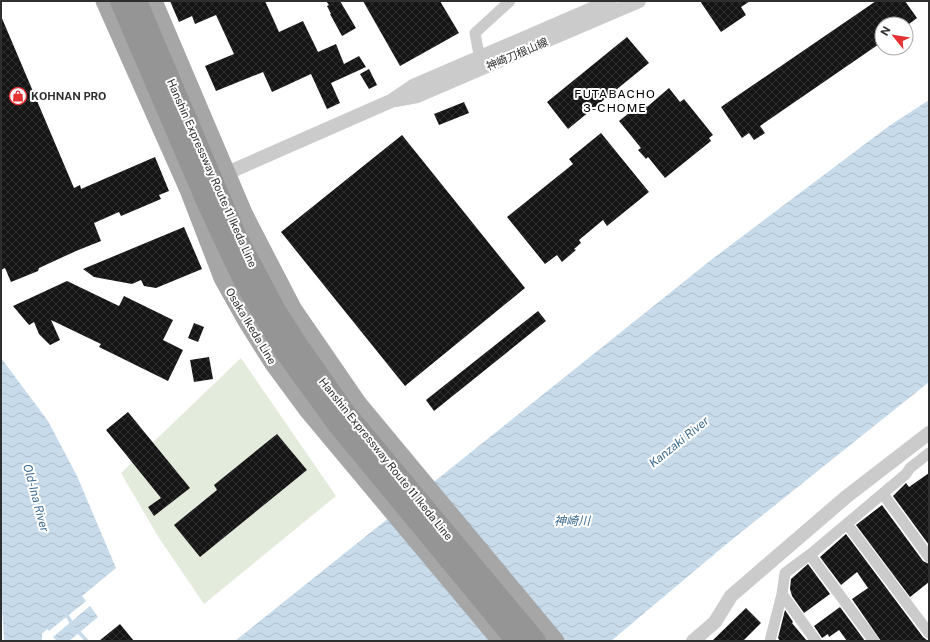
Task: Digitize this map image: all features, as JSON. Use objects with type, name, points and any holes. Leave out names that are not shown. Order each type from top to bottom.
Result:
[{"type":"highway","name":"Hanshin Expressway Route 11 Ikeda Line","points":[[120,1],[225,244],[263,316],[308,386],[336,423],[516,641]]},
{"type":"highway","name":"Hanshin Expressway Route 11 Ikeda Line","points":[[137,1],[238,236],[274,307],[319,376],[345,412],[536,641]]},
{"type":"main road","name":"Osaka Ikeda Line","points":[[104,1],[188,190],[222,278],[246,321],[273,364],[374,493],[500,641]]},
{"type":"main road","points":[[154,1],[258,242],[293,308],[360,404],[556,641]]},
{"type":"street","points":[[480,64],[475,33],[510,1]]},
{"type":"street","name":"神崎刀根山線","points":[[480,64],[610,1]]},
{"type":"street","name":"神崎刀根山線","points":[[188,190],[391,101],[413,86],[480,64],[640,1]]},
{"type":"street","points":[[694,641],[715,622],[731,596],[846,497],[929,433]]},
{"type":"street","points":[[770,641],[782,594],[784,573],[810,555],[929,453]]},
{"type":"street","points":[[883,494],[929,557]]},
{"type":"street","points":[[847,524],[929,633]]},
{"type":"street","points":[[810,555],[874,641]]},
{"type":"street","points":[[782,594],[816,641]]},
{"type":"green space","points":[[241,358],[336,496],[204,604],[159,538],[121,473]]},
{"type":"water","name":"神崎川","points":[[929,100],[929,382],[729,542],[611,641],[235,641],[711,260],[889,126]]},
{"type":"water","name":"Old-Ina River","points":[[1,358],[48,421],[77,476],[116,568],[82,596],[86,601],[49,631],[47,629],[42,634],[42,641],[4,641],[1,588]]},
{"type":"water","points":[[90,606],[98,617],[69,641],[57,641],[53,637]]},
{"type":"building","points":[[170,1],[265,1],[279,32],[303,21],[318,52],[336,44],[344,64],[359,56],[366,67],[331,83],[340,103],[327,109],[311,74],[272,92],[263,72],[216,91],[205,66],[234,54],[216,15],[195,24],[192,16],[179,22]]},
{"type":"building","points":[[326,1],[340,1],[356,28],[342,36],[330,14],[327,6],[329,5]]},
{"type":"building","points":[[363,1],[440,1],[459,33],[400,66]]},
{"type":"building","points":[[700,1],[750,1],[741,7],[746,15],[721,32]]},
{"type":"building","points":[[876,1],[905,1],[917,18],[914,20],[914,16],[874,16],[874,48],[760,126],[765,133],[754,140],[749,133],[742,138],[721,107]]},
{"type":"building","points":[[1,16],[74,188],[80,185],[81,189],[155,157],[169,191],[159,195],[161,199],[121,216],[119,212],[94,223],[101,241],[76,251],[39,268],[38,271],[11,282],[5,268],[1,270]]},
{"type":"building","points":[[627,37],[649,63],[568,129],[547,102]]},
{"type":"building","points":[[369,69],[377,85],[369,89],[360,74]]},
{"type":"building","points":[[669,88],[680,102],[684,99],[713,135],[709,138],[711,141],[665,178],[648,157],[646,159],[638,150],[641,148],[619,121],[643,102],[647,107]]},
{"type":"building","points":[[464,102],[469,113],[439,125],[434,114]]},
{"type":"building","points":[[601,133],[649,192],[607,226],[603,220],[579,240],[581,243],[574,249],[576,250],[562,262],[557,255],[545,264],[507,217],[573,164],[569,159]]},
{"type":"building","points":[[402,135],[525,288],[405,386],[281,232]]},
{"type":"building","points":[[184,227],[202,269],[156,288],[144,286],[141,280],[132,284],[94,277],[83,269]]},
{"type":"building","points":[[67,281],[119,306],[124,296],[173,320],[163,340],[183,350],[168,381],[99,347],[101,344],[51,320],[60,340],[50,345],[39,334],[34,322],[29,325],[13,306]]},
{"type":"building","points":[[538,311],[546,321],[434,411],[426,400]]},
{"type":"building","points":[[194,323],[204,327],[198,342],[188,338]]},
{"type":"building","points":[[209,357],[213,379],[194,382],[190,360]]},
{"type":"building","points":[[128,412],[190,488],[154,516],[148,507],[161,498],[106,430]]},
{"type":"building","points":[[277,434],[307,470],[200,557],[174,525],[217,490],[214,485]]},
{"type":"building","points":[[929,473],[929,545],[893,496],[906,483],[909,487]]},
{"type":"building","points":[[882,505],[923,561],[929,564],[929,582],[910,597],[856,525]]},
{"type":"building","points":[[846,534],[923,637],[928,641],[881,641],[852,599],[868,588],[857,572],[841,585],[820,557]]},
{"type":"building","points":[[808,564],[830,594],[804,613],[792,596],[790,589],[791,579]]},
{"type":"building","points":[[840,607],[865,641],[847,641],[839,630],[829,637],[828,634],[822,638],[814,626]]},
{"type":"building","points":[[746,608],[761,623],[743,641],[712,641]]},
{"type":"building","points":[[785,610],[793,622],[792,623],[807,641],[780,641],[778,638]]},
{"type":"building","points":[[120,624],[134,641],[99,641]]},
{"type":"waterway","points":[[66,614],[73,625]]},
{"type":"waterway","points":[[77,630],[87,641]]},
{"type":"place","name":"KOHNAN PRO","points":[[18,96]]},
{"type":"district","name":"FUTABACHO 3-CHOME","points":[[615,101]]},
{"type":"water label","name":"Kanzaki River","points":[[679,442]]}]
